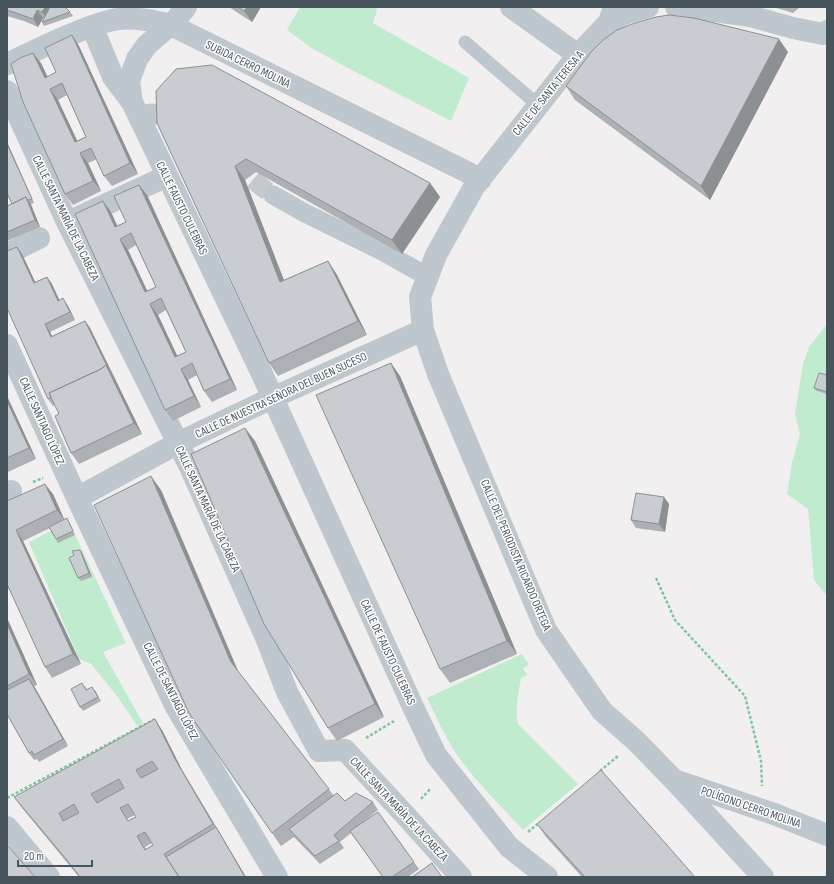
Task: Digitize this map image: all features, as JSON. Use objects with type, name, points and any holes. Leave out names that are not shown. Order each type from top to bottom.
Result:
[{"type":"street","name":"CALLE FAUSTO CULEBRAS","points":[[186,7],[175,21],[147,44],[137,60],[129,81],[167,176],[262,374],[272,398]]},
{"type":"street","points":[[511,7],[578,55]]},
{"type":"street","points":[[621,12],[648,7]]},
{"type":"street","points":[[676,7],[715,11],[756,12],[793,28],[823,34],[827,31]]},
{"type":"street","name":"CALLE DE SANTA TERESA A","points":[[480,179],[578,55],[621,12]]},
{"type":"street","name":"SUBIDA CERRO MOLINA","points":[[7,64],[99,23],[120,19],[138,19],[170,25],[480,179]]},
{"type":"street","points":[[92,26],[113,77],[142,111]]},
{"type":"street","name":"CALLE SANTA MARÍA DE LA CABEZA","points":[[7,91],[67,222],[191,469],[267,640],[287,692],[319,751],[345,750],[461,877]]},
{"type":"street","points":[[67,222],[167,176]]},
{"type":"street","name":"CALLE DEL PERIODISTA RICARDO ORTEGA","points":[[480,179],[436,255],[420,297],[423,330],[441,381],[546,630],[602,711],[636,741],[676,781],[763,877]]},
{"type":"street","points":[[273,195],[303,212],[384,252],[428,277]]},
{"type":"street","points":[[7,254],[39,238]]},
{"type":"street","name":"CALLE DE NUESTRA SEÑORA DEL BUEN SUCESO","points":[[77,498],[178,443],[272,398],[423,330]]},
{"type":"street","name":"CALLE SANTIAGO LÓPEZ","points":[[9,353],[77,498]]},
{"type":"street","name":"CALLE DE FAUSTO CULEBRAS","points":[[272,398],[436,755],[509,847],[547,877]]},
{"type":"street","name":"CALLE DE SANTIAGO LÓPEZ","points":[[77,498],[176,707],[277,877]]},
{"type":"street","name":"POLÍGONO CERRO MOLINA","points":[[676,781],[763,810],[827,835]]},
{"type":"street","points":[[7,827],[49,877]]},
{"type":"lane","points":[[465,42],[538,105]]},
{"type":"path","points":[[9,492],[63,469]]},
{"type":"path","points":[[656,578],[675,620],[745,696],[761,761],[763,810]]},
{"type":"path","points":[[7,798],[176,707]]},
{"type":"path","points":[[345,750],[414,709]]},
{"type":"path","points":[[600,772],[636,741]]},
{"type":"path","points":[[406,816],[448,770]]},
{"type":"path","points":[[509,847],[545,818]]},
{"type":"green space","points":[[300,7],[375,7],[377,10],[373,23],[469,78],[451,121],[313,49],[287,30]]},
{"type":"green space","points":[[827,324],[827,596],[814,580],[808,509],[787,494],[792,463],[800,434],[795,414],[803,364],[809,347]]},
{"type":"green space","points":[[69,522],[126,643],[103,652],[143,723],[138,727],[117,696],[91,664],[79,659],[29,542]]},
{"type":"green space","points":[[522,654],[529,665],[523,668],[527,675],[521,678],[517,707],[518,724],[578,784],[523,830],[477,780],[458,756],[427,698]]},
{"type":"building","points":[[7,7],[45,7],[42,12],[37,10],[33,19],[7,10]]},
{"type":"building","points":[[50,7],[65,7],[70,12],[42,22]]},
{"type":"building","points":[[238,7],[247,7],[244,11]]},
{"type":"building","points":[[669,15],[694,18],[779,39],[701,186],[566,86],[591,52],[603,40],[617,30],[635,23]]},
{"type":"building","points":[[72,35],[130,163],[104,176],[91,148],[80,153],[93,181],[65,194],[23,102],[11,64],[20,58],[33,53],[45,78],[56,72],[45,48]],"holes":[[[62,83],[86,137],[75,142],[50,89]]]},
{"type":"building","points":[[212,65],[430,183],[392,240],[246,159],[235,166],[280,282],[328,261],[358,321],[269,363],[157,123],[156,91],[176,69]]},
{"type":"building","points":[[7,144],[32,199],[28,200],[26,197],[12,204],[7,193]]},
{"type":"building","points":[[139,185],[230,379],[204,391],[192,363],[181,369],[194,396],[165,410],[75,214],[103,201],[115,227],[126,222],[114,196]],"holes":[[[131,233],[156,287],[145,292],[120,239]],[[161,298],[186,352],[175,357],[150,304]]]},
{"type":"building","points":[[26,197],[35,220],[7,232],[7,206]]},
{"type":"building","points":[[17,247],[34,283],[47,277],[58,301],[63,298],[70,312],[45,324],[51,337],[85,321],[108,368],[106,365],[101,369],[49,393],[51,397],[48,399],[7,308],[7,251]]},
{"type":"building","points":[[391,363],[507,641],[440,669],[316,395]]},
{"type":"building","points":[[106,365],[134,423],[71,453],[55,416],[59,414],[49,393],[101,369]]},
{"type":"building","points":[[819,373],[827,375],[827,392],[814,388]]},
{"type":"building","points":[[7,401],[29,448],[7,458]]},
{"type":"building","points":[[245,428],[375,704],[328,728],[264,624],[191,454]]},
{"type":"building","points":[[151,476],[231,662],[329,789],[272,833],[189,713],[94,505]]},
{"type":"building","points":[[45,484],[57,510],[16,530],[73,654],[45,667],[7,584],[7,501]]},
{"type":"building","points":[[636,493],[664,497],[659,524],[631,520]]},
{"type":"building","points":[[67,518],[73,531],[56,539],[49,527]]},
{"type":"building","points":[[80,550],[89,573],[78,578],[69,558],[74,555],[72,551]]},
{"type":"building","points":[[7,624],[29,674],[7,686]]},
{"type":"building","points":[[29,679],[63,739],[34,755],[32,751],[29,753],[7,714],[7,690]]},
{"type":"building","points":[[82,683],[86,690],[92,687],[98,697],[80,707],[71,689]]},
{"type":"building","points":[[155,719],[175,759],[213,824],[164,854],[179,877],[80,877],[14,797]],"holes":[[[152,761],[158,769],[141,778],[136,770]],[[119,779],[124,788],[97,803],[91,794]],[[74,804],[79,813],[63,821],[59,813]],[[128,804],[136,817],[128,821],[120,808]],[[145,832],[153,845],[145,850],[137,836]]]},
{"type":"building","points":[[601,770],[695,877],[585,877],[537,824]]},
{"type":"building","points":[[337,793],[345,801],[356,793],[373,802],[334,835],[339,841],[315,856],[289,829]]},
{"type":"building","points":[[378,812],[414,862],[392,877],[383,877],[350,831]]},
{"type":"building","points":[[216,827],[245,877],[179,877],[166,857]]},
{"type":"building","points":[[7,845],[35,877],[7,877]]},
{"type":"building","points":[[432,863],[442,877],[412,877]]},
{"type":"tunnel","points":[[230,162],[273,195]]}]
